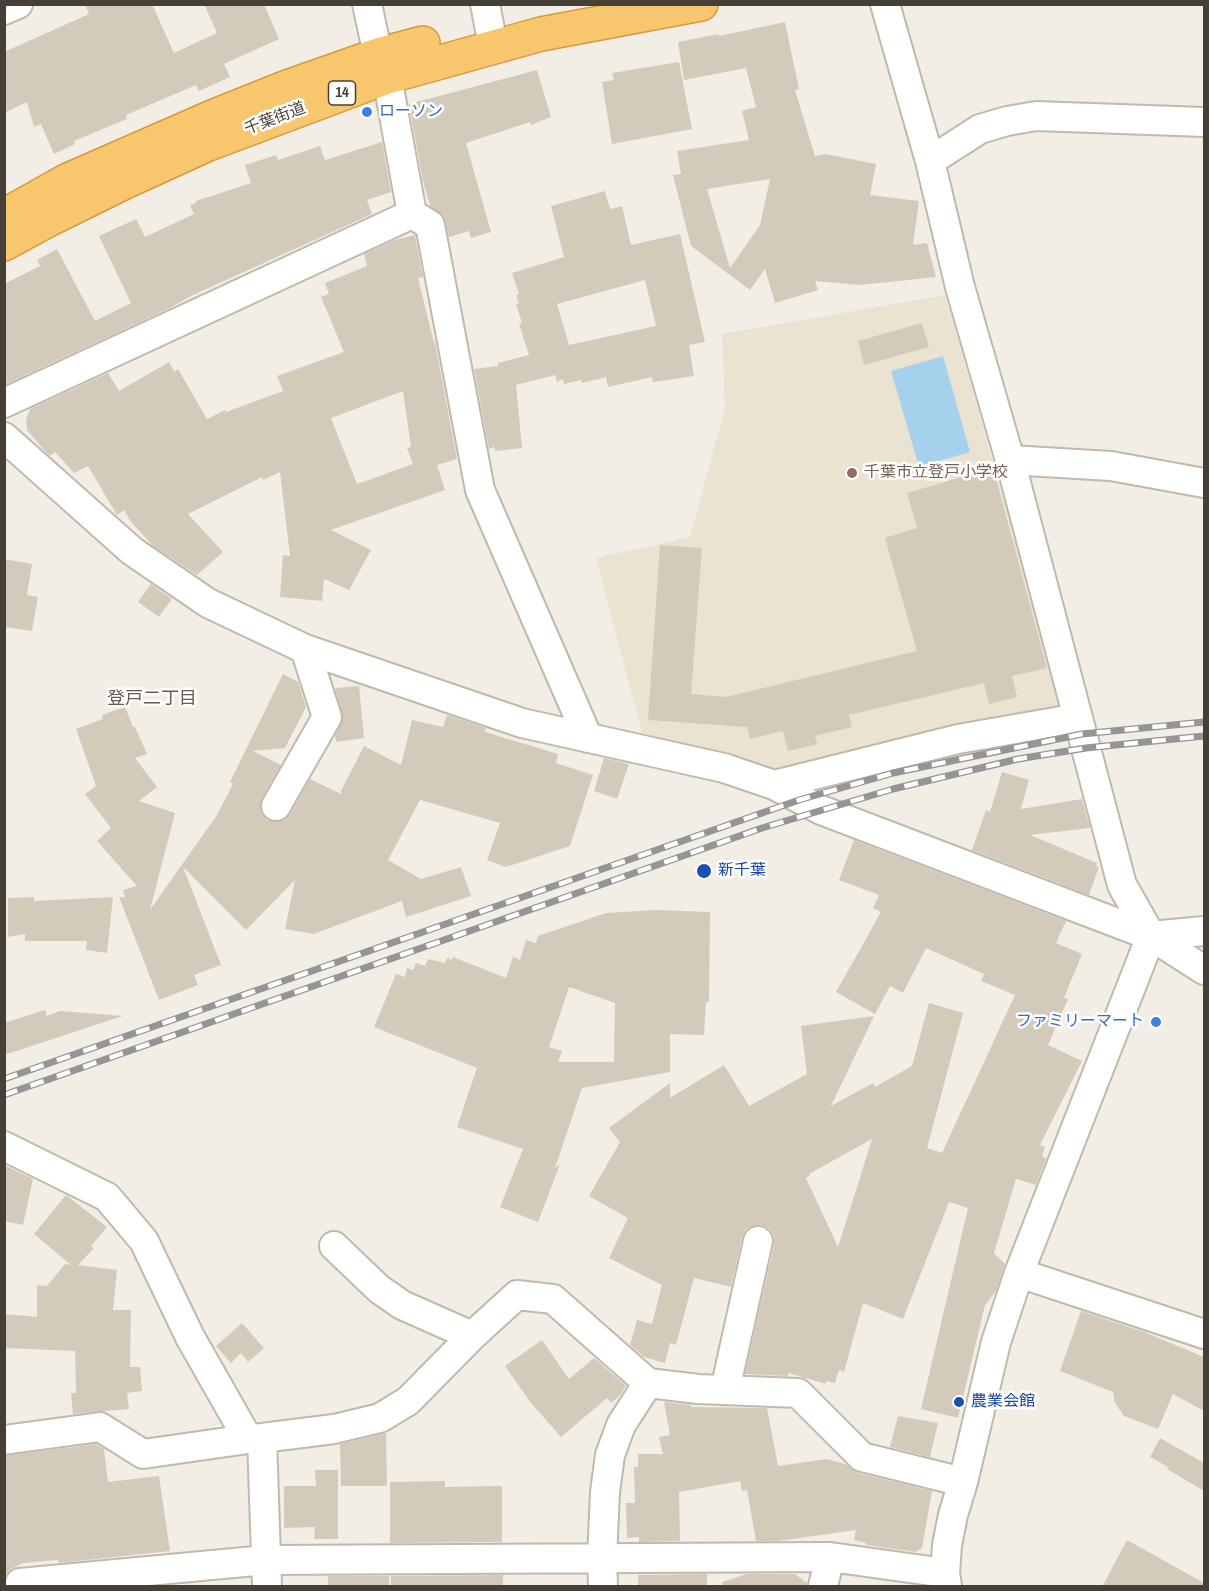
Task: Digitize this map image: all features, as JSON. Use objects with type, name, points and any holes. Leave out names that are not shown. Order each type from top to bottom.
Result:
[{"type":"highway","name":"千葉街道","points":[[4,244],[127,181],[383,66],[489,25],[576,4]]},
{"type":"highway","name":"千葉街道","points":[[489,25],[541,34],[701,4]]},
{"type":"highway","name":"千葉街道","points":[[4,216],[68,180],[287,87],[383,66]]},
{"type":"street","points":[[4,10],[18,4]]},
{"type":"street","points":[[367,4],[383,66],[412,214],[430,225],[480,490],[588,738]]},
{"type":"street","points":[[885,4],[930,161],[960,287],[1010,460],[1122,885],[1151,936]]},
{"type":"street","points":[[930,161],[980,129],[1036,116],[1204,122]]},
{"type":"street","points":[[4,403],[412,214]]},
{"type":"street","points":[[4,437],[132,551],[208,603],[305,650],[522,723],[724,768],[774,785],[821,810],[1151,936],[1204,970]]},
{"type":"street","points":[[1010,460],[1111,466],[1204,483]]},
{"type":"street","points":[[276,806],[327,717],[305,650]]},
{"type":"street","points":[[774,785],[958,739],[1078,717]]},
{"type":"street","points":[[1151,936],[1204,931]]},
{"type":"street","points":[[20,1583],[602,1559],[830,1557],[946,1580],[947,1545],[953,1515],[996,1342],[1019,1273],[1151,936]]},
{"type":"street","points":[[4,1146],[107,1197],[144,1241],[190,1337],[255,1439],[267,1573]]},
{"type":"street","points":[[724,1390],[758,1241]]},
{"type":"street","points":[[334,1246],[379,1289],[402,1305],[472,1336]]},
{"type":"street","points":[[1019,1273],[1204,1334]]},
{"type":"street","points":[[4,1440],[100,1427],[143,1454],[334,1429],[380,1418],[408,1401],[472,1336],[517,1295],[553,1299],[648,1383],[724,1390],[798,1393],[862,1456],[963,1482]]},
{"type":"street","points":[[603,1587],[605,1492],[610,1455],[621,1425],[648,1383]]},
{"type":"street","points":[[823,1587],[830,1557]]},
{"type":"shaded area","name":"千葉市立登戸小学校","points":[[945,295],[1062,700],[1056,709],[773,770],[642,733],[596,558],[690,537],[725,408],[722,334]]},
{"type":"water","points":[[943,356],[970,452],[919,467],[891,371]]},
{"type":"building","points":[[85,4],[152,4],[174,53],[217,33],[204,4],[264,4],[279,39],[224,64],[230,77],[199,91],[196,85],[126,115],[127,119],[74,141],[75,144],[54,154],[41,124],[34,127],[27,102],[4,113],[4,52],[89,14]]},
{"type":"building","points":[[785,22],[799,89],[795,90],[815,156],[825,154],[876,164],[870,195],[919,201],[913,245],[927,243],[936,277],[860,285],[815,281],[818,290],[775,303],[765,269],[750,290],[691,246],[673,175],[681,174],[677,151],[749,140],[742,111],[756,107],[746,68],[684,80],[678,42],[719,34],[719,36]],"holes":[[[770,179],[760,225],[730,268],[707,189]]]},
{"type":"building","points":[[679,62],[692,129],[612,144],[602,82],[614,80],[612,73]]},
{"type":"building","points":[[537,70],[551,117],[531,125],[530,122],[466,143],[491,232],[471,238],[469,231],[449,237],[444,216],[430,206],[423,181],[409,104]]},
{"type":"building","points":[[382,142],[391,192],[367,200],[372,214],[193,295],[168,309],[4,385],[4,284],[40,266],[37,260],[57,249],[95,321],[131,303],[99,236],[136,219],[145,237],[194,214],[190,205],[196,201],[251,183],[245,165],[276,155],[278,160],[320,146],[325,160]]},
{"type":"building","points":[[605,191],[610,209],[622,206],[631,245],[680,234],[705,342],[689,345],[694,376],[653,382],[652,377],[608,387],[606,377],[582,383],[581,380],[564,384],[563,379],[557,382],[555,375],[516,385],[522,448],[495,451],[494,447],[489,449],[474,369],[498,366],[498,363],[529,355],[519,324],[522,323],[516,304],[519,303],[516,295],[519,294],[512,273],[564,257],[551,206]],"holes":[[[645,280],[656,326],[569,345],[557,304]]]},
{"type":"building","points":[[415,235],[423,277],[418,278],[435,343],[457,459],[437,465],[445,490],[331,530],[371,550],[349,590],[324,579],[322,601],[280,597],[283,555],[290,556],[280,472],[263,480],[262,477],[188,514],[223,552],[197,575],[153,546],[131,522],[124,510],[117,515],[88,466],[74,473],[55,452],[50,456],[27,430],[26,420],[30,409],[108,373],[119,391],[169,362],[174,372],[178,369],[207,419],[225,410],[226,412],[283,391],[277,376],[344,352],[321,297],[329,294],[325,283],[367,266],[364,254],[395,240]],"holes":[[[403,391],[411,447],[407,448],[413,464],[357,484],[331,418]]]},
{"type":"building","points":[[922,323],[929,347],[864,365],[858,341]]},
{"type":"building","points":[[993,468],[1047,668],[1012,676],[1017,697],[989,704],[984,683],[849,715],[852,727],[815,736],[817,744],[788,751],[783,731],[750,739],[747,727],[648,720],[660,545],[702,548],[691,694],[726,697],[917,651],[885,538],[917,528],[907,493]]},
{"type":"building","points":[[4,559],[32,564],[27,595],[38,597],[32,631],[4,627]]},
{"type":"building","points":[[151,584],[172,599],[159,617],[138,602]]},
{"type":"building","points":[[283,674],[298,682],[306,707],[285,748],[253,751],[281,765],[260,805],[262,814],[267,820],[277,822],[285,820],[310,779],[341,794],[364,746],[401,765],[412,720],[443,727],[447,715],[486,728],[485,732],[558,754],[556,763],[593,775],[570,846],[506,867],[487,860],[500,823],[420,800],[388,860],[421,879],[461,867],[471,896],[406,917],[402,901],[314,934],[285,929],[295,880],[246,930],[183,867],[221,965],[194,975],[198,985],[159,1000],[119,897],[125,897],[123,890],[137,886],[97,841],[111,828],[85,794],[96,786],[76,729],[103,719],[102,715],[125,707],[147,754],[135,758],[157,787],[139,801],[175,813],[150,910],[217,815],[233,784],[230,782]]},
{"type":"building","points":[[359,686],[364,738],[336,742],[335,736],[343,718],[335,688]]},
{"type":"building","points":[[604,758],[629,764],[617,799],[594,791]]},
{"type":"building","points":[[1002,772],[1029,780],[1021,809],[1082,799],[1090,828],[1030,835],[1097,863],[1096,866],[1099,867],[1089,895],[972,850],[986,810],[990,812]]},
{"type":"building","points":[[854,840],[1066,921],[1056,943],[1082,954],[1064,998],[1068,999],[1048,1045],[1082,1061],[1040,1145],[1045,1147],[1042,1156],[1046,1158],[1036,1185],[1016,1179],[994,1253],[1005,1264],[996,1291],[985,1305],[958,1418],[921,1409],[968,1208],[949,1202],[903,1319],[863,1303],[844,1372],[839,1370],[835,1383],[826,1381],[826,1384],[788,1373],[788,1376],[745,1374],[774,1245],[774,1237],[770,1229],[761,1225],[746,1229],[742,1237],[731,1287],[694,1278],[676,1345],[670,1343],[665,1363],[644,1357],[630,1345],[637,1320],[652,1324],[662,1285],[609,1258],[628,1218],[589,1196],[620,1142],[609,1128],[670,1083],[670,1098],[724,1065],[749,1106],[807,1074],[801,1026],[874,1016],[831,1106],[873,1083],[875,1087],[912,1066],[929,1003],[963,1013],[927,1148],[942,1153],[1015,995],[981,981],[984,974],[926,948],[903,993],[890,986],[875,1014],[836,992],[881,912],[873,908],[879,895],[839,880]],"holes":[[[872,1139],[838,1247],[806,1178],[809,1174]]]},
{"type":"building","points":[[34,897],[34,901],[113,897],[107,953],[86,950],[87,941],[25,941],[25,934],[8,937],[8,898]]},
{"type":"building","points":[[657,910],[710,912],[709,1002],[706,1002],[704,1035],[670,1034],[670,1072],[582,1088],[555,1168],[560,1164],[538,1222],[500,1207],[523,1149],[457,1127],[477,1068],[374,1027],[396,974],[405,977],[407,968],[413,970],[416,963],[425,966],[428,959],[445,963],[447,958],[452,960],[453,957],[506,978],[513,957],[520,960],[526,940],[536,943],[538,936],[606,913]],"holes":[[[569,987],[615,1003],[614,1062],[558,1062],[562,1051],[549,1047]]]},
{"type":"building","points":[[45,1010],[47,1016],[60,1011],[123,1016],[4,1055],[4,1023]]},
{"type":"building","points":[[4,1165],[33,1179],[23,1225],[4,1221]]},
{"type":"building","points":[[66,1195],[107,1227],[91,1246],[94,1248],[78,1265],[117,1270],[113,1310],[131,1310],[130,1367],[140,1367],[142,1391],[127,1393],[129,1409],[73,1414],[71,1393],[76,1393],[75,1351],[4,1348],[4,1314],[37,1317],[37,1285],[47,1286],[65,1264],[71,1265],[34,1234]]},
{"type":"building","points":[[1081,1311],[1144,1332],[1204,1357],[1204,1411],[1173,1394],[1158,1429],[1124,1416],[1115,1403],[1113,1392],[1060,1371]]},
{"type":"building","points":[[242,1323],[264,1348],[248,1362],[241,1353],[231,1363],[216,1346]]},
{"type":"building","points":[[542,1340],[569,1379],[594,1358],[626,1386],[611,1403],[607,1398],[561,1437],[531,1403],[505,1366]]},
{"type":"building","points":[[664,1402],[691,1405],[691,1407],[767,1408],[778,1466],[827,1459],[845,1464],[858,1473],[932,1491],[922,1548],[916,1552],[866,1545],[866,1543],[854,1540],[856,1530],[778,1541],[756,1541],[747,1490],[742,1491],[740,1481],[679,1492],[680,1541],[639,1542],[639,1537],[627,1538],[626,1503],[635,1503],[634,1467],[638,1467],[638,1454],[663,1454],[659,1437],[670,1435]]},
{"type":"building","points":[[898,1416],[938,1423],[930,1457],[890,1447]]},
{"type":"building","points":[[386,1433],[387,1486],[341,1486],[340,1444]]},
{"type":"building","points":[[1160,1438],[1204,1463],[1204,1491],[1150,1457]]},
{"type":"building","points":[[96,1444],[104,1449],[108,1482],[159,1476],[170,1551],[59,1563],[58,1560],[23,1563],[11,1569],[4,1576],[4,1456]]},
{"type":"building","points":[[315,1470],[338,1470],[338,1539],[314,1539],[315,1527],[284,1528],[284,1486],[316,1486]]},
{"type":"building","points":[[445,1481],[445,1487],[502,1486],[502,1542],[390,1543],[390,1482]]},
{"type":"building","points":[[1127,1540],[1204,1583],[1204,1587],[1102,1587]]},
{"type":"building","points":[[707,1574],[707,1587],[638,1587],[638,1575]]},
{"type":"building","points":[[747,1574],[795,1574],[807,1583],[807,1587],[723,1587],[722,1582]]},
{"type":"building","points":[[503,1575],[503,1587],[391,1587],[391,1576]]},
{"type":"building","points":[[328,1576],[389,1576],[389,1587],[328,1587]]},
{"type":"railway","points":[[4,1079],[799,800],[893,773],[1082,734],[1204,722]]},
{"type":"railway","points":[[4,1095],[762,828],[893,789],[1018,759],[1086,748],[1204,736]]},
{"type":"place","name":"ローソン","points":[[367,112]]},
{"type":"place","name":"千葉市立登戸小学校","points":[[852,473]]},
{"type":"place","name":"新千葉","points":[[704,871]]},
{"type":"place","name":"ファミリーマート","points":[[1156,1022]]},
{"type":"place","name":"農業会館","points":[[959,1402]]},
{"type":"district","name":"登戸二丁目","points":[[152,699]]}]
